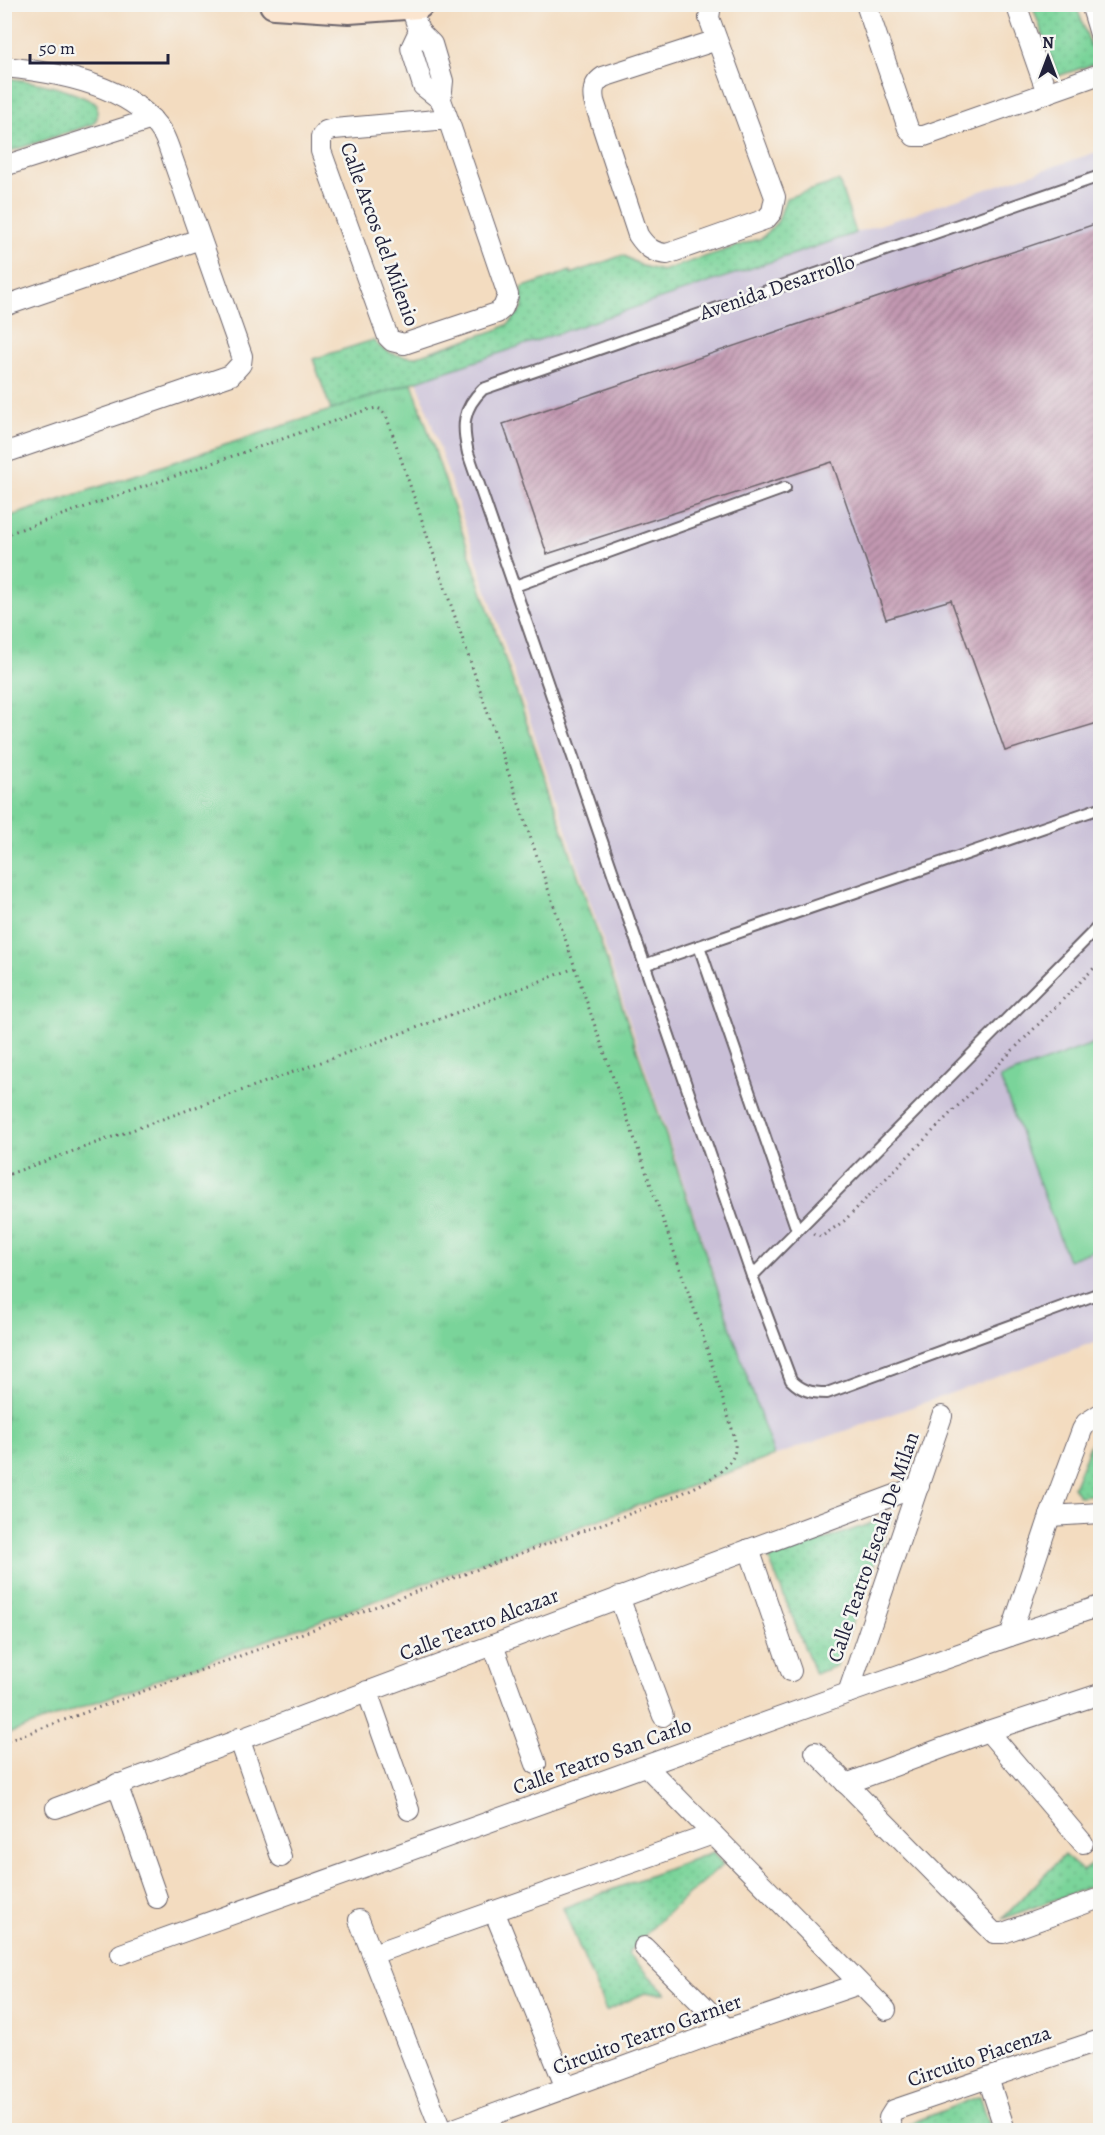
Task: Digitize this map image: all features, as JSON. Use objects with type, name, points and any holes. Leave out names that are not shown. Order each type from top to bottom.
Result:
[{"type":"street","points":[[274,4],[414,11]]},
{"type":"street","points":[[693,4],[710,11],[717,40],[775,197],[774,206],[766,219],[667,254],[658,253],[650,250],[638,235],[594,101],[594,87],[603,77],[717,40]]},
{"type":"street","points":[[866,4],[908,128],[914,136],[924,136],[1101,74]]},
{"type":"street","points":[[1016,4],[1047,93]]},
{"type":"street","points":[[1091,4],[1101,34]]},
{"type":"street","name":"Calle Arcos del Milenio","points":[[414,11],[432,44],[443,81],[441,100],[448,119],[508,295],[507,302],[497,313],[398,344],[388,337],[321,151],[321,137],[326,131],[334,129],[448,119]]},
{"type":"street","points":[[4,67],[37,70],[80,80],[122,97],[152,119],[167,143],[242,356],[241,364],[231,375],[4,453]]},
{"type":"street","points":[[4,166],[152,119]]},
{"type":"street","points":[[4,306],[200,239]]},
{"type":"street","points":[[1010,1636],[1050,1516],[1082,1430],[1086,1423],[1101,1414]]},
{"type":"street","name":"Calle Teatro Escala De Milan","points":[[848,1693],[942,1416]]},
{"type":"street","name":"Calle Teatro Alcazar","points":[[56,1808],[919,1486]]},
{"type":"street","points":[[1050,1516],[1101,1513]]},
{"type":"street","points":[[749,1549],[791,1671]]},
{"type":"street","points":[[619,1597],[663,1716]]},
{"type":"street","name":"Calle Teatro San Carlo","points":[[121,1954],[848,1693],[1101,1606]]},
{"type":"street","points":[[493,1645],[536,1764]]},
{"type":"street","points":[[367,1691],[409,1810]]},
{"type":"street","points":[[846,1784],[988,1731],[1101,1694]]},
{"type":"street","points":[[988,1731],[1083,1843]]},
{"type":"street","points":[[239,1738],[281,1857]]},
{"type":"street","points":[[815,1752],[994,1933],[1003,1933],[1101,1898]]},
{"type":"street","points":[[646,1766],[886,2010]]},
{"type":"street","points":[[117,1784],[157,1898]]},
{"type":"street","points":[[373,1954],[713,1834]]},
{"type":"street","points":[[494,1911],[566,2088]]},
{"type":"street","points":[[359,1920],[441,2130]]},
{"type":"street","points":[[644,1947],[727,2029]]},
{"type":"street","name":"Circuito Teatro Garnier","points":[[451,2130],[727,2029],[859,1984]]},
{"type":"street","name":"Circuito Piacenza","points":[[892,2130],[889,2118],[894,2110],[1101,2040]]},
{"type":"street","points":[[988,2078],[1005,2130]]},
{"type":"lane","name":"Avenida Desarrollo","points":[[515,586],[468,453],[464,435],[465,414],[472,399],[483,388],[1101,176]]},
{"type":"lane","points":[[785,488],[515,586],[752,1276],[791,1380],[800,1389],[814,1393],[827,1393],[1101,1293]]},
{"type":"lane","points":[[644,965],[1101,808]]},
{"type":"lane","points":[[752,1276],[1101,925]]},
{"type":"lane","points":[[699,946],[796,1230]]},
{"type":"path","points":[[4,535],[366,410],[376,408],[382,410],[391,429],[697,1317],[731,1424],[735,1453],[723,1469],[700,1485],[662,1502],[4,1742]]},
{"type":"path","points":[[796,1230],[821,1237],[844,1221],[1101,962]]},
{"type":"path","points":[[4,1176],[576,968]]},
{"type":"shaded area","points":[[1100,151],[1100,1340],[774,1456],[417,380]]},
{"type":"green space","points":[[1032,5],[1076,5],[1097,63],[1058,76]]},
{"type":"green space","points":[[4,78],[52,86],[87,99],[97,104],[97,118],[93,124],[5,153]]},
{"type":"green space","points":[[839,181],[856,233],[331,410],[313,359],[373,340],[381,348],[391,353],[414,357],[499,329],[510,323],[523,307],[521,288],[570,271],[571,274],[623,255],[642,266],[662,271],[762,238],[778,221],[786,198]]},
{"type":"green space","points":[[412,383],[774,1456],[5,1735],[5,518]]},
{"type":"green space","points":[[1100,1041],[1100,1248],[1068,1260],[1000,1078]]},
{"type":"green space","points":[[1100,1432],[1100,1494],[1079,1496],[1073,1487],[1095,1434]]},
{"type":"green space","points":[[892,1516],[836,1666],[815,1674],[769,1559]]},
{"type":"green space","points":[[713,1852],[723,1865],[665,1915],[627,1953],[666,1993],[645,1993],[606,2011],[563,1908]]},
{"type":"green space","points":[[1064,1855],[1083,1871],[1096,1862],[1100,1865],[1100,1883],[1002,1919]]},
{"type":"green space","points":[[980,2096],[991,2130],[911,2130],[909,2124]]},
{"type":"building","points":[[1101,222],[1101,722],[1005,751],[951,600],[886,619],[832,462],[547,554],[503,424]]}]
